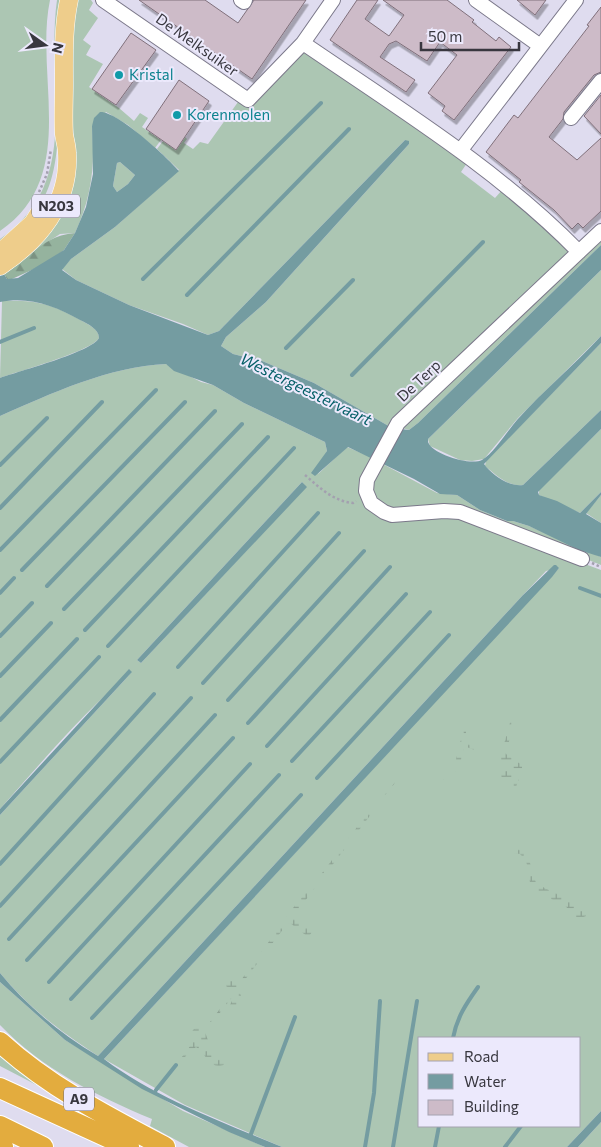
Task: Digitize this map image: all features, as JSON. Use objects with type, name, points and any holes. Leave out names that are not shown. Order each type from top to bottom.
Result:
[{"type":"highway","name":"A9","points":[[0,1042],[22,1062],[75,1097],[165,1147]]},
{"type":"highway","name":"A9","points":[[0,1088],[129,1147]]},
{"type":"highway","points":[[0,1126],[43,1147]]},
{"type":"main road","name":"N203","points":[[2,258],[41,233],[55,209],[65,178],[67,154],[64,134],[65,28],[69,0]]},
{"type":"street","name":"De Melksuiker","points":[[103,0],[248,100],[303,43]]},
{"type":"street","points":[[241,0],[244,2],[245,0]]},
{"type":"street","points":[[333,0],[303,43],[460,151],[548,220],[579,252]]},
{"type":"street","points":[[476,0],[540,45]]},
{"type":"street","points":[[460,151],[576,0]]},
{"type":"street","points":[[571,118],[601,81]]},
{"type":"street","name":"De Terp","points":[[366,491],[370,473],[398,423],[601,232]]},
{"type":"street","points":[[366,491],[371,503],[392,515],[444,511],[460,512],[582,559]]},
{"type":"path","points":[[36,199],[47,174],[51,146]]},
{"type":"path","points":[[305,475],[342,502],[354,504],[366,491]]},
{"type":"green space","points":[[0,0],[50,0],[47,30],[49,124],[47,154],[39,183],[24,208],[0,231]]},
{"type":"green space","points":[[57,0],[60,0],[57,24],[58,133],[56,160],[50,184],[40,205],[0,247],[0,239],[26,216],[43,189],[52,160],[56,130],[55,32]]},
{"type":"green space","points":[[77,0],[91,0],[93,3],[89,10],[98,18],[83,40],[91,46],[86,55],[103,64],[89,87],[134,121],[140,113],[148,118],[142,127],[161,140],[155,148],[128,125],[106,112],[92,126],[93,154],[91,181],[81,219],[75,233],[60,234],[34,251],[54,226],[74,163],[71,56]]},
{"type":"green space","points":[[302,51],[460,156],[467,163],[461,172],[495,198],[503,189],[569,248],[570,257],[392,428],[314,383],[255,358],[233,354],[221,346],[226,337],[266,302],[409,144],[405,140],[219,331],[208,335],[129,305],[76,280],[62,269],[71,259],[115,227],[179,170],[157,149],[163,141],[176,150],[185,137],[187,139],[184,143],[193,149],[200,142],[208,144],[238,102],[244,105]]},
{"type":"green space","points":[[120,162],[135,175],[128,184],[117,192],[113,186],[117,163]]},
{"type":"green space","points":[[75,233],[64,250],[45,264],[12,279],[7,279],[4,274],[37,249],[54,238]]},
{"type":"green space","points":[[601,236],[601,245],[418,423],[409,430],[402,428]]},
{"type":"green space","points":[[601,270],[601,336],[518,418],[484,459],[460,460],[430,446],[428,439]]},
{"type":"green space","points":[[2,301],[35,302],[53,307],[92,327],[98,333],[99,338],[94,343],[70,355],[0,378]]},
{"type":"green space","points":[[601,343],[601,410],[523,485],[507,482],[485,466],[486,461]]},
{"type":"green space","points":[[166,364],[201,382],[213,385],[244,403],[325,442],[327,451],[318,474],[347,447],[373,458],[370,506],[450,514],[601,570],[601,1111],[567,1147],[282,1147],[185,1105],[104,1059],[559,568],[546,571],[523,595],[98,1056],[46,1019],[0,973],[0,815],[132,672],[80,721],[0,809],[0,416],[81,382],[123,370]],"holes":[[[302,482],[306,487],[141,663],[137,660]]]},
{"type":"green space","points":[[601,429],[601,492],[580,513],[539,495],[539,490]]},
{"type":"green space","points":[[379,462],[437,493],[457,495],[480,510],[507,521],[529,526],[601,557],[601,565],[489,520],[388,510],[370,492]]},
{"type":"green space","points":[[601,495],[601,523],[586,513]]},
{"type":"green space","points":[[511,719],[514,721],[506,754],[522,765],[516,787],[509,785],[503,780],[498,759],[464,746],[460,768],[441,781],[439,778],[455,764],[465,723],[467,722],[465,742],[493,755],[501,755]]},
{"type":"green space","points":[[401,775],[295,914],[315,929],[308,937],[290,923],[287,924],[238,989],[243,1000],[234,1009],[227,1011],[235,995],[233,996],[205,1032],[209,1043],[208,1050],[217,1060],[228,1058],[227,1063],[217,1066],[210,1062],[196,1047],[176,1065],[193,1042],[187,1041],[193,1030],[199,1026],[202,1030],[201,1034],[231,994],[230,988],[223,985],[225,975],[235,984],[239,983],[296,904],[364,818],[364,814],[369,814]]},
{"type":"green space","points":[[518,849],[527,853],[536,883],[577,904],[587,912],[586,916],[578,919],[560,902],[536,892],[532,888],[527,865],[523,858],[520,854],[507,852],[508,850]]},
{"type":"green space","points":[[0,982],[65,1040],[183,1111],[265,1147],[189,1147],[150,1126],[152,1119],[111,1101],[71,1080],[34,1055],[0,1025]]},
{"type":"green space","points":[[0,1051],[79,1107],[0,1066]]},
{"type":"green space","points":[[601,1122],[601,1147],[578,1147]]},
{"type":"water","name":"Westergeestervaart","points":[[100,112],[118,119],[152,145],[179,171],[115,227],[71,259],[62,270],[76,280],[129,305],[208,335],[219,331],[405,140],[409,141],[409,144],[266,302],[226,337],[221,346],[233,354],[255,358],[314,383],[392,428],[409,430],[418,423],[601,245],[601,270],[428,439],[428,442],[436,451],[452,458],[476,461],[487,457],[527,409],[601,336],[601,343],[484,464],[501,479],[512,484],[523,485],[601,410],[601,429],[538,492],[539,495],[557,501],[580,513],[601,492],[601,495],[586,514],[601,523],[601,557],[579,550],[529,526],[507,521],[480,510],[457,495],[440,494],[414,479],[348,447],[315,476],[311,473],[327,451],[325,442],[244,403],[213,385],[174,371],[166,364],[123,370],[81,382],[0,416],[0,378],[70,355],[94,343],[99,338],[95,329],[90,325],[51,307],[21,300],[0,302],[0,276],[4,274],[7,279],[18,278],[64,250],[75,233],[86,207],[93,174],[92,126],[94,118]],"holes":[[[120,162],[135,175],[128,184],[117,192],[113,186],[117,163]]]},
{"type":"water","points":[[302,482],[307,487],[141,663],[137,660]]},
{"type":"water","points":[[554,565],[559,568],[552,577],[104,1059],[145,1086],[167,1097],[282,1147],[265,1147],[229,1132],[142,1089],[65,1040],[0,982],[0,973],[46,1019],[71,1039],[98,1056],[523,595]]},
{"type":"water","points":[[129,669],[132,672],[0,815],[0,809]]},
{"type":"water","points":[[601,1111],[601,1122],[578,1147],[567,1147]]},
{"type":"building","points":[[139,0],[205,0],[238,23],[254,0],[306,0],[252,79]]},
{"type":"building","points":[[357,0],[378,0],[365,19],[389,36],[404,15],[383,0],[447,0],[474,20],[472,22],[496,41],[499,37],[511,47],[454,120],[442,111],[445,106],[428,93],[457,55],[440,42],[427,61],[396,41],[389,44],[380,57],[415,80],[406,92],[330,40]]},
{"type":"building","points":[[517,0],[546,0],[535,15]]},
{"type":"building","points":[[601,7],[601,72],[594,75],[564,112],[563,119],[549,137],[577,160],[601,138],[601,211],[583,228],[578,223],[572,229],[554,210],[519,182],[521,180],[486,152],[514,115],[518,118],[589,26],[587,25]]},
{"type":"building","name":"Kristal","points":[[131,33],[156,50],[116,105],[92,89]]},
{"type":"building","name":"Korenmolen","points":[[179,80],[209,101],[176,150],[146,129]]},
{"type":"building","points":[[601,95],[601,134],[584,116]]},
{"type":"waterway","points":[[143,279],[321,103]]},
{"type":"waterway","points":[[187,295],[349,129]]},
{"type":"waterway","points":[[352,375],[483,242]]},
{"type":"waterway","points":[[286,348],[353,280]]},
{"type":"waterway","points":[[0,342],[34,328]]},
{"type":"waterway","points":[[0,550],[156,390]]},
{"type":"waterway","points":[[0,508],[102,402]]},
{"type":"waterway","points":[[22,570],[185,402]]},
{"type":"waterway","points":[[47,586],[215,411]]},
{"type":"waterway","points":[[0,465],[47,418]]},
{"type":"waterway","points":[[64,609],[242,424]]},
{"type":"waterway","points":[[85,630],[268,437]]},
{"type":"waterway","points":[[108,646],[294,448]]},
{"type":"waterway","points":[[178,667],[318,513]]},
{"type":"waterway","points":[[203,683],[339,533]]},
{"type":"waterway","points":[[228,700],[364,551]]},
{"type":"waterway","points":[[248,723],[390,567]]},
{"type":"waterway","points":[[0,593],[14,578]]},
{"type":"waterway","points":[[580,588],[601,596]]},
{"type":"waterway","points":[[267,746],[406,594]]},
{"type":"waterway","points":[[0,636],[32,603]]},
{"type":"waterway","points":[[292,761],[430,612]]},
{"type":"waterway","points":[[0,676],[51,623]]},
{"type":"waterway","points":[[317,778],[449,635]]},
{"type":"waterway","points":[[0,720],[77,639]]},
{"type":"waterway","points":[[0,762],[99,657]]},
{"type":"waterway","points":[[0,864],[154,694]]},
{"type":"waterway","points":[[0,906],[191,698]]},
{"type":"waterway","points":[[9,939],[215,715]]},
{"type":"waterway","points":[[27,960],[233,738]]},
{"type":"waterway","points":[[49,982],[250,764]]},
{"type":"waterway","points":[[71,999],[279,775]]},
{"type":"waterway","points":[[92,1018],[301,795]]},
{"type":"waterway","points":[[453,1037],[463,1011],[478,987]]},
{"type":"waterway","points":[[365,1147],[374,1093],[380,1001]]},
{"type":"waterway","points":[[393,1147],[417,1001]]},
{"type":"waterway","points":[[251,1134],[295,1017]]},
{"type":"waterway","points":[[156,1090],[176,1065]]},
{"type":"waterway","points":[[435,1147],[439,1127]]},
{"type":"waterway","points":[[505,1147],[520,1127]]},
{"type":"place","name":"Kristal","points":[[119,75]]},
{"type":"place","name":"Korenmolen","points":[[177,115]]}]
